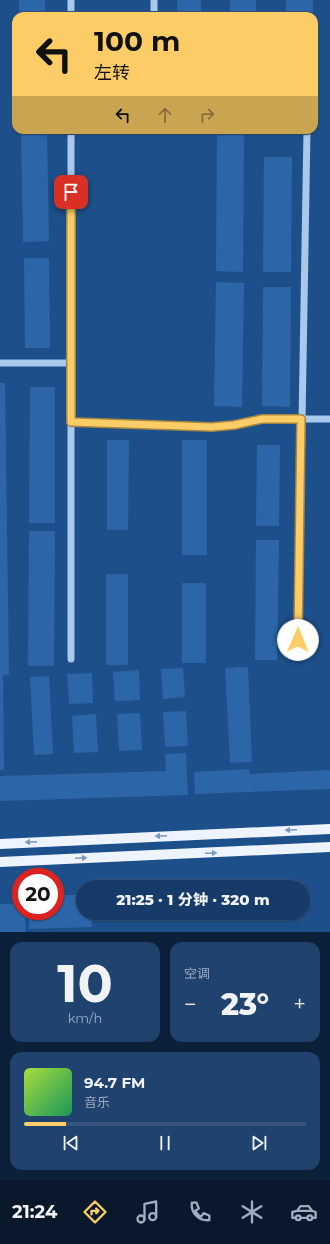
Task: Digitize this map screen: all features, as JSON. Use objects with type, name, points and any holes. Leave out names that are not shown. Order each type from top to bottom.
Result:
[{"type":"main road","points":[[0,844],[330,829]]},
{"type":"main road","points":[[0,862],[330,847]]},
{"type":"lane","points":[[71,0],[71,12]]},
{"type":"lane","points":[[154,0],[154,12]]},
{"type":"lane","points":[[71,134],[71,660]]},
{"type":"lane","points":[[298,656],[307,134]]},
{"type":"lane","points":[[0,363],[71,363]]},
{"type":"lane","points":[[71,422],[212,427],[234,425],[262,419],[330,419]]},
{"type":"building","points":[[19,0],[45,0],[45,12],[19,12]]},
{"type":"building","points":[[177,0],[201,0],[201,12],[177,12]]},
{"type":"building","points":[[230,0],[256,0],[256,12],[230,12]]},
{"type":"building","points":[[286,0],[313,0],[313,12],[286,12]]},
{"type":"building","points":[[21,134],[47,134],[49,241],[23,242]]},
{"type":"building","points":[[217,134],[244,134],[243,272],[216,271]]},
{"type":"building","points":[[264,157],[292,157],[291,272],[263,272]]},
{"type":"building","points":[[24,258],[49,258],[50,348],[25,348]]},
{"type":"building","points":[[216,282],[244,283],[242,407],[214,406]]},
{"type":"building","points":[[263,287],[291,287],[290,407],[262,406]]},
{"type":"building","points":[[0,383],[5,383],[9,675],[3,675],[4,770],[0,770]]},
{"type":"building","points":[[30,387],[55,387],[55,523],[29,523]]},
{"type":"building","points":[[107,440],[129,440],[128,530],[107,530]]},
{"type":"building","points":[[182,440],[207,440],[207,555],[182,555]]},
{"type":"building","points":[[257,445],[280,445],[279,526],[256,526]]},
{"type":"building","points":[[29,531],[55,531],[54,666],[28,666]]},
{"type":"building","points":[[256,540],[279,540],[277,660],[255,660]]},
{"type":"building","points":[[106,574],[128,574],[128,665],[106,665]]},
{"type":"building","points":[[182,583],[206,583],[206,663],[182,663]]},
{"type":"building","points":[[248,667],[252,762],[230,763],[225,668]]},
{"type":"building","points":[[183,668],[185,697],[163,699],[161,669]]},
{"type":"building","points":[[139,670],[140,700],[115,701],[113,672]]},
{"type":"building","points":[[92,673],[93,703],[69,704],[67,674]]},
{"type":"building","points":[[49,676],[53,754],[34,755],[30,677]]},
{"type":"building","points":[[186,711],[188,746],[165,747],[163,712]]},
{"type":"building","points":[[140,713],[142,750],[119,751],[117,714]]},
{"type":"building","points":[[96,714],[98,752],[74,753],[72,716]]},
{"type":"building","points":[[186,753],[188,795],[0,801],[0,776],[166,771],[165,754]]},
{"type":"building","points":[[249,769],[250,774],[330,770],[330,789],[195,794],[194,772]]},
{"type":"building","points":[[64,895],[76,895],[76,920],[92,920],[92,927],[29,929],[29,920],[64,920]]},
{"type":"building","points":[[0,904],[12,904],[12,920],[25,920],[26,932],[0,932]]},
{"type":"route","points":[[71,192],[71,422],[212,427],[234,425],[262,419],[301,419],[298,640]]}]
